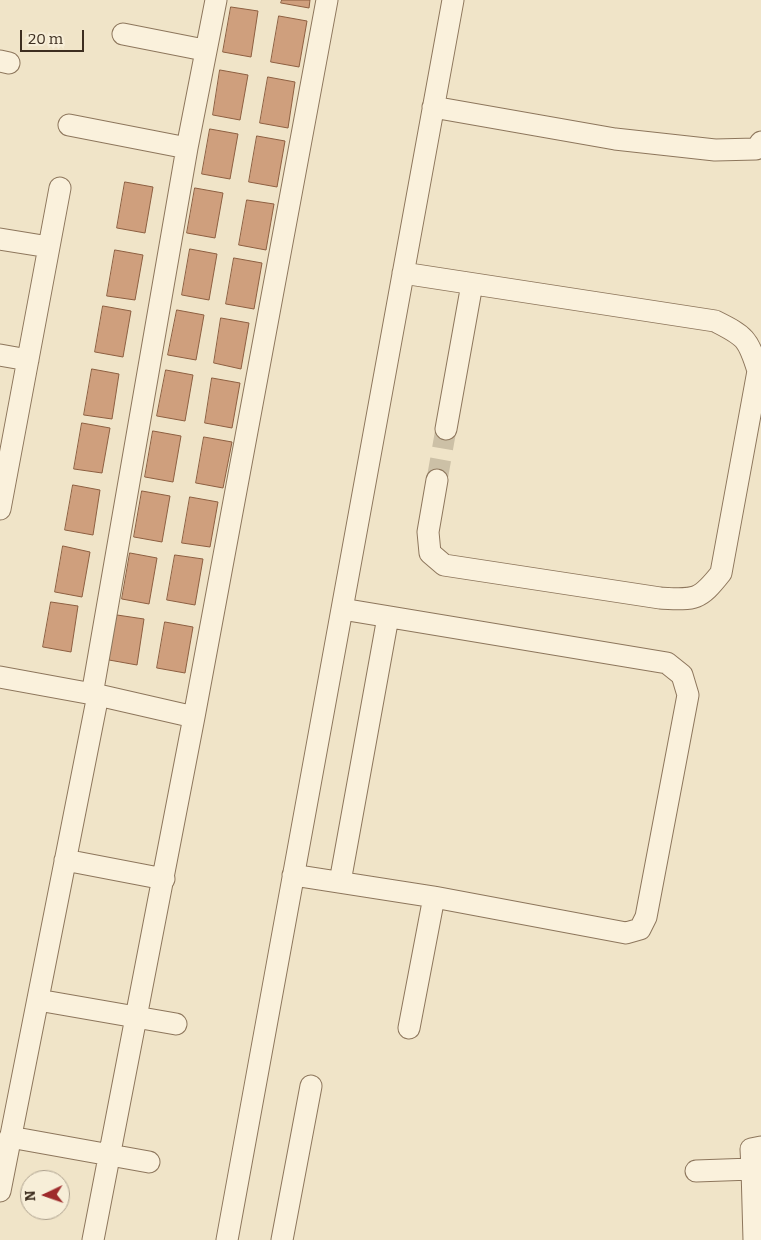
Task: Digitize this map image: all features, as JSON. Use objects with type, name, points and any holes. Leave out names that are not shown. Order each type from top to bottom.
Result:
[{"type":"street","points":[[0,1191],[65,860],[95,695],[204,50],[216,0]]},
{"type":"street","points":[[93,1240],[108,1155],[164,879],[326,0]]},
{"type":"street","points":[[227,1240],[453,0]]},
{"type":"street","points":[[123,34],[204,50]]},
{"type":"street","points":[[433,107],[615,138],[715,150],[756,149],[761,142]]},
{"type":"street","points":[[69,125],[187,148]]},
{"type":"street","points":[[0,509],[3,476],[28,360],[60,188]]},
{"type":"street","points":[[0,239],[49,247]]},
{"type":"street","points":[[403,273],[715,321],[742,334],[753,352],[758,371],[721,573],[705,594],[685,599],[660,598],[444,565],[430,553],[428,532],[437,480]]},
{"type":"street","points":[[446,429],[472,284]]},
{"type":"street","points":[[0,355],[28,360]]},
{"type":"street","points":[[294,875],[434,897],[626,933],[640,929],[646,917],[688,695],[682,675],[667,664],[342,609]]},
{"type":"street","points":[[340,882],[388,617]]},
{"type":"street","points":[[0,677],[95,695],[194,717]]},
{"type":"street","points":[[65,860],[164,879]]},
{"type":"street","points":[[409,1028],[434,897]]},
{"type":"street","points":[[38,1000],[176,1024]]},
{"type":"street","points":[[282,1240],[311,1086]]},
{"type":"street","points":[[10,1137],[149,1162]]},
{"type":"street","points":[[754,1240],[751,1149],[761,1147]]},
{"type":"street","points":[[696,1171],[752,1169]]},
{"type":"building","points":[[282,0],[310,0],[309,8],[281,3]]},
{"type":"building","points":[[231,7],[258,11],[251,57],[223,52]]},
{"type":"building","points":[[279,16],[307,21],[299,67],[271,62]]},
{"type":"building","points":[[220,70],[248,75],[240,120],[213,115]]},
{"type":"building","points":[[268,77],[295,82],[288,128],[260,123]]},
{"type":"building","points":[[210,129],[238,134],[230,179],[202,174]]},
{"type":"building","points":[[257,136],[285,141],[277,187],[249,182]]},
{"type":"building","points":[[125,182],[153,187],[145,233],[117,228]]},
{"type":"building","points":[[195,188],[223,193],[215,238],[187,233]]},
{"type":"building","points":[[247,200],[274,204],[266,250],[239,245]]},
{"type":"building","points":[[190,249],[217,254],[209,300],[182,295]]},
{"type":"building","points":[[115,250],[143,255],[135,300],[107,296]]},
{"type":"building","points":[[234,258],[262,263],[254,309],[226,304]]},
{"type":"building","points":[[103,306],[131,311],[123,357],[95,352]]},
{"type":"building","points":[[177,310],[204,315],[196,360],[168,355]]},
{"type":"building","points":[[221,318],[249,323],[241,369],[214,363]]},
{"type":"building","points":[[92,369],[119,374],[112,419],[84,415]]},
{"type":"building","points":[[166,370],[193,375],[185,421],[157,416]]},
{"type":"building","points":[[212,378],[240,383],[232,428],[205,423]]},
{"type":"building","points":[[82,423],[110,428],[102,473],[74,469]]},
{"type":"building","points":[[153,431],[181,436],[173,482],[145,477]]},
{"type":"building","points":[[204,437],[232,442],[223,488],[196,483]]},
{"type":"building","points":[[73,485],[100,490],[93,535],[65,530]]},
{"type":"building","points":[[142,491],[170,496],[162,542],[134,537]]},
{"type":"building","points":[[190,497],[218,502],[210,547],[182,543]]},
{"type":"building","points":[[63,546],[90,552],[82,597],[55,592]]},
{"type":"building","points":[[130,553],[157,558],[149,604],[122,599]]},
{"type":"building","points":[[175,555],[203,559],[195,605],[167,600]]},
{"type":"building","points":[[51,602],[78,606],[71,652],[43,647]]},
{"type":"building","points":[[117,615],[144,619],[137,665],[109,660]]},
{"type":"building","points":[[165,622],[193,627],[185,673],[157,668]]},
{"type":"tunnel","points":[[437,480],[446,429]]}]
